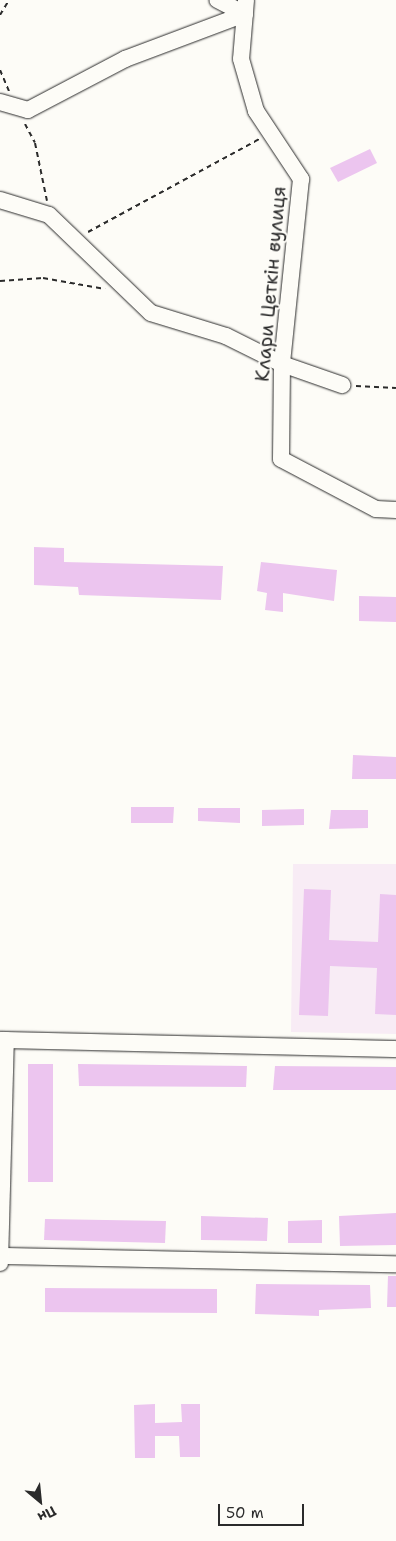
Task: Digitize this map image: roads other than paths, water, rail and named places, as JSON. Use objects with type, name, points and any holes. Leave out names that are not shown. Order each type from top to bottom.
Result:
[{"type":"street","points":[[216,0],[246,7]]},
{"type":"street","points":[[0,102],[28,110],[125,59],[246,7]]},
{"type":"street","name":"Клари Цеткін вулиця","points":[[246,7],[241,59],[256,111],[301,179],[282,364],[281,459],[376,509],[396,510]]},
{"type":"street","points":[[0,200],[49,216],[76,238],[151,313],[226,336],[282,364],[342,386]]},
{"type":"street","points":[[396,1049],[3,1040],[0,1259],[396,1264]]}]
